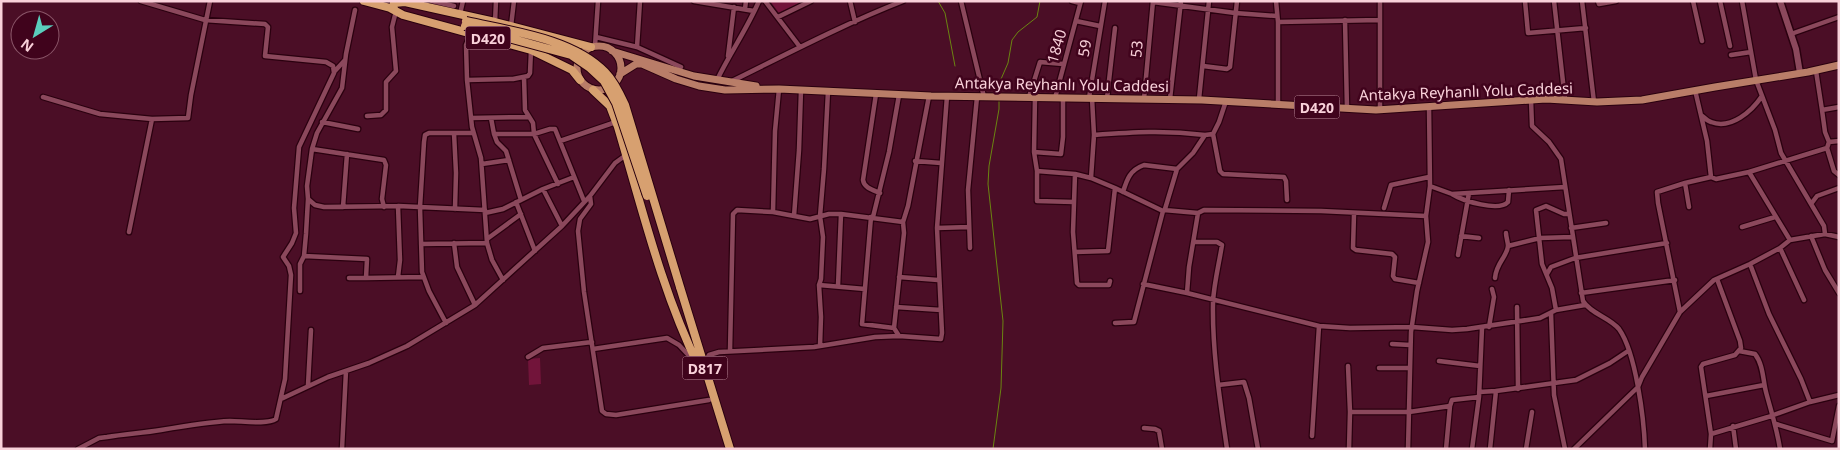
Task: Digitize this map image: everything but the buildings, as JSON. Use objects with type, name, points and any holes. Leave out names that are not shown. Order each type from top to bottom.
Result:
[{"type":"highway","name":"D420","points":[[364,1],[391,4],[405,2],[455,8],[495,22],[593,47]]},
{"type":"highway","name":"D420","points":[[391,4],[403,15],[531,50],[572,70],[580,80]]},
{"type":"highway","name":"D817","points":[[391,4],[465,23],[571,55],[590,68],[604,81],[616,103],[701,366],[730,449]]},
{"type":"highway","points":[[593,90],[610,106],[664,283],[683,334],[701,366]]},
{"type":"highway","name":"D817","points":[[701,366],[724,449]]},
{"type":"main road","points":[[1780,1],[1791,34],[1800,74]]},
{"type":"main road","points":[[601,46],[612,50],[620,61],[620,74],[613,85],[607,89],[593,90],[583,84],[576,67],[581,55],[593,47],[601,46]]},
{"type":"main road","name":"D420","points":[[612,50],[694,76],[791,90]]},
{"type":"main road","name":"D420","points":[[620,74],[636,64],[642,64],[676,79],[699,86],[725,90],[791,90]]},
{"type":"main road","name":"Antakya Reyhanlı Yolu Caddesi","points":[[791,90],[929,96],[1170,99],[1347,109],[1380,109],[1531,100],[1594,102],[1642,100],[1800,74],[1839,65]]},
{"type":"street","points":[[140,1],[205,20],[265,24],[268,27],[265,56],[326,62],[331,65],[334,72]]},
{"type":"street","points":[[43,97],[100,114],[152,119],[188,118],[210,1]]},
{"type":"street","points":[[432,1],[455,8],[463,1]]},
{"type":"street","points":[[495,22],[496,1]]},
{"type":"street","points":[[511,26],[514,1]]},
{"type":"street","points":[[593,47],[596,38],[598,1]]},
{"type":"street","points":[[637,48],[640,1]]},
{"type":"street","points":[[694,1],[754,11]]},
{"type":"street","points":[[745,9],[746,1]]},
{"type":"street","points":[[717,80],[759,1]]},
{"type":"street","points":[[765,1],[800,47]]},
{"type":"street","points":[[778,17],[811,1]]},
{"type":"street","points":[[850,1],[855,22]]},
{"type":"street","points":[[728,82],[800,47],[903,1]]},
{"type":"street","points":[[968,1],[961,2],[981,97],[968,190],[970,248]]},
{"type":"street","points":[[1072,1],[1081,2]]},
{"type":"street","name":"59","points":[[1091,178],[1094,135],[1090,98],[1105,1]]},
{"type":"street","points":[[1199,100],[1209,1]]},
{"type":"street","points":[[1203,66],[1227,69],[1230,67],[1236,1]]},
{"type":"street","points":[[1276,1],[1278,105]]},
{"type":"street","points":[[1380,1],[1380,109]]},
{"type":"street","points":[[1525,1],[1528,33],[1586,28]]},
{"type":"street","points":[[1554,1],[1565,100]]},
{"type":"street","points":[[1582,1],[1594,102]]},
{"type":"street","points":[[1598,1],[1599,4],[1616,1]]},
{"type":"street","points":[[1693,1],[1702,41]]},
{"type":"street","points":[[1720,1],[1730,46]]},
{"type":"street","points":[[1742,1],[1756,80],[1785,160],[1824,226],[1825,234]]},
{"type":"street","name":"1840","points":[[1034,152],[1061,154],[1063,137],[1059,98],[1063,64],[1081,2]]},
{"type":"street","points":[[1153,2],[1180,4],[1277,19],[1380,20]]},
{"type":"street","name":"53","points":[[1144,99],[1153,2]]},
{"type":"street","points":[[1170,99],[1180,4]]},
{"type":"street","points":[[727,59],[734,8]]},
{"type":"street","points":[[300,291],[300,264],[304,256],[308,199],[307,186],[312,149],[322,122],[342,88],[345,60],[355,10]]},
{"type":"street","points":[[367,116],[379,116],[386,110],[386,82],[396,71],[392,27],[395,15]]},
{"type":"street","points":[[1791,34],[1839,17]]},
{"type":"street","points":[[1345,20],[1347,109]]},
{"type":"street","points":[[1076,21],[1100,26]]},
{"type":"street","points":[[1108,98],[1115,28]]},
{"type":"street","points":[[471,33],[466,45],[471,118],[473,133],[482,164],[487,241],[492,260],[503,280]]},
{"type":"street","points":[[596,38],[637,48],[681,67]]},
{"type":"street","points":[[467,80],[524,77],[530,74],[531,50]]},
{"type":"street","points":[[1731,55],[1751,52]]},
{"type":"street","points":[[78,449],[99,438],[194,424],[230,421],[274,421],[278,416],[285,378],[290,275],[289,266],[283,258],[296,233],[294,208],[299,147],[334,72],[345,60]]},
{"type":"street","points":[[1063,64],[1040,62],[1032,97],[1037,200],[1074,202]]},
{"type":"street","points":[[1816,71],[1825,132],[1829,142],[1827,148],[1834,171],[1839,175]]},
{"type":"street","points":[[524,77],[524,106],[533,123],[534,134],[558,184]]},
{"type":"street","points":[[774,212],[775,131],[779,89]]},
{"type":"street","points":[[794,216],[801,90]]},
{"type":"street","points":[[1695,90],[1707,141],[1710,177]]},
{"type":"street","points":[[820,346],[819,285],[823,238],[820,216],[828,92]]},
{"type":"street","points":[[876,94],[863,180],[867,187],[880,193]]},
{"type":"street","points":[[894,328],[862,324],[872,217],[880,193],[899,95]]},
{"type":"street","points":[[899,336],[894,328],[904,233],[903,222],[908,206],[915,161],[929,96]]},
{"type":"street","points":[[593,349],[667,338],[679,345],[701,366],[709,355],[719,352],[820,346],[875,337],[899,336],[941,339],[937,228],[948,96]]},
{"type":"street","points":[[1701,115],[1710,122],[1730,122],[1744,116],[1755,107],[1762,96]]},
{"type":"street","points":[[1531,100],[1532,126],[1549,142],[1561,159],[1580,293],[1585,305],[1618,328],[1638,379],[1645,449]]},
{"type":"street","points":[[1226,101],[1213,134],[1220,171],[1223,174],[1284,177],[1287,200]]},
{"type":"street","points":[[1403,449],[1408,449],[1409,368],[1412,327],[1428,242],[1426,216],[1430,186],[1429,106]]},
{"type":"street","points":[[1822,110],[1839,107]]},
{"type":"street","points":[[471,118],[529,118]]},
{"type":"street","points":[[491,118],[497,142],[505,149],[509,160],[521,214],[535,251]]},
{"type":"street","points":[[129,232],[152,119]]},
{"type":"street","points":[[322,122],[358,129]]},
{"type":"street","points":[[560,141],[616,122]]},
{"type":"street","points":[[494,134],[534,134],[556,130],[584,201]]},
{"type":"street","points":[[1094,135],[1145,131],[1213,134]]},
{"type":"street","points":[[446,323],[423,278],[420,207],[425,135],[430,133],[473,133]]},
{"type":"street","points":[[454,133],[455,209]]},
{"type":"street","points":[[1116,322],[1134,322],[1143,284],[1177,168],[1193,153],[1205,135]]},
{"type":"street","points":[[1829,142],[1839,141]]},
{"type":"street","points":[[1680,312],[1657,192],[1710,177],[1716,179],[1749,172],[1827,148]]},
{"type":"street","points":[[312,149],[384,160],[386,165],[382,199],[384,206]]},
{"type":"street","points":[[343,207],[347,154]]},
{"type":"street","points":[[281,399],[308,385],[369,363],[408,346],[475,304],[562,226],[590,196],[615,163],[626,155]]},
{"type":"street","points":[[482,164],[509,160]]},
{"type":"street","points":[[915,161],[941,163]]},
{"type":"street","points":[[1124,192],[1131,173],[1144,165],[1177,168]]},
{"type":"street","points":[[1037,171],[1075,174],[1091,178],[1164,210],[1198,213],[1204,210],[1223,210],[1426,216]]},
{"type":"street","points":[[1749,172],[1790,240]]},
{"type":"street","points":[[1075,174],[1073,232],[1077,283],[1079,285],[1109,285],[1110,282]]},
{"type":"street","points":[[308,199],[315,205],[343,207],[398,206],[485,212],[497,211],[543,189],[574,177]]},
{"type":"street","points":[[1384,208],[1391,185],[1429,177]]},
{"type":"street","points":[[1685,183],[1689,207]]},
{"type":"street","points":[[1430,186],[1466,201],[1486,205],[1504,205],[1508,202],[1509,190]]},
{"type":"street","points":[[1452,194],[1565,187]]},
{"type":"street","points":[[1075,252],[1108,251],[1115,188]]},
{"type":"street","points":[[1811,204],[1817,196],[1839,188]]},
{"type":"street","points":[[543,189],[562,226]]},
{"type":"street","points":[[1458,256],[1469,192]]},
{"type":"street","points":[[590,196],[592,204],[580,219],[578,226],[584,292],[602,411],[606,414],[616,414],[709,400]]},
{"type":"street","points":[[398,206],[400,260],[398,277]]},
{"type":"street","points":[[1565,449],[1553,384],[1553,312],[1555,299],[1542,264],[1537,208],[1546,206],[1564,214],[1569,214]]},
{"type":"street","points":[[730,351],[733,214],[737,210],[774,212],[810,219],[841,214],[903,222]]},
{"type":"street","points":[[1187,293],[1189,267],[1198,213]]},
{"type":"street","points":[[421,244],[487,241],[521,214]]},
{"type":"street","points":[[838,286],[841,214]]},
{"type":"street","points":[[1354,214],[1353,248],[1356,250],[1392,254],[1395,260],[1393,276],[1395,279],[1419,283]]},
{"type":"street","points":[[1742,227],[1775,217]]},
{"type":"street","points":[[1571,228],[1606,222]]},
{"type":"street","points":[[937,228],[969,227]]},
{"type":"street","points":[[1495,278],[1498,263],[1508,246],[1506,233]]},
{"type":"street","points":[[1638,379],[1680,312],[1717,279],[1780,248],[1790,240],[1825,234],[1839,237]]},
{"type":"street","points":[[1462,236],[1479,238]]},
{"type":"street","points":[[1811,236],[1825,270],[1839,293]]},
{"type":"street","points":[[1508,246],[1540,238],[1572,237]]},
{"type":"street","points":[[1194,242],[1217,242],[1222,245],[1213,300],[1218,385],[1228,449]]},
{"type":"street","points":[[454,243],[457,267],[475,304]]},
{"type":"street","points":[[1547,274],[1551,267],[1575,258],[1667,243]]},
{"type":"street","points":[[1780,248],[1804,300]]},
{"type":"street","points":[[304,256],[367,259],[366,278]]},
{"type":"street","points":[[1750,264],[1769,314],[1798,371],[1810,402]]},
{"type":"street","points":[[899,277],[938,280]]},
{"type":"street","points":[[349,278],[423,278]]},
{"type":"street","points":[[1710,449],[1702,368],[1704,364],[1736,354],[1741,348],[1717,279]]},
{"type":"street","points":[[1580,293],[1675,280]]},
{"type":"street","points":[[1143,284],[1319,326],[1350,328],[1412,327],[1452,330],[1482,328],[1540,318],[1553,312],[1585,305]]},
{"type":"street","points":[[819,285],[865,289]]},
{"type":"street","points":[[1489,327],[1494,297],[1492,289]]},
{"type":"street","points":[[896,307],[940,310]]},
{"type":"street","points":[[1517,307],[1518,389]]},
{"type":"street","points":[[1312,436],[1319,326]]},
{"type":"street","points":[[1472,449],[1479,395],[1482,328]]},
{"type":"street","points":[[308,385],[311,330]]},
{"type":"street","points":[[528,357],[543,348],[592,342]]},
{"type":"street","points":[[1392,344],[1410,345]]},
{"type":"street","points":[[1446,449],[1452,400],[1496,391],[1576,380],[1628,351]]},
{"type":"street","points":[[1739,351],[1755,354],[1759,359],[1764,385],[1774,414],[1780,449]]},
{"type":"street","points":[[1439,362],[1480,366]]},
{"type":"street","points":[[1348,366],[1349,449]]},
{"type":"street","points":[[1379,368],[1409,368]]},
{"type":"street","points":[[342,449],[346,371]]},
{"type":"street","points":[[1218,385],[1244,382],[1249,398],[1258,449]]},
{"type":"street","points":[[1706,396],[1764,385]]},
{"type":"street","points":[[1574,449],[1638,387]]},
{"type":"street","points":[[1490,449],[1496,391]]},
{"type":"street","points":[[1710,434],[1810,402],[1839,395]]},
{"type":"street","points":[[1350,412],[1409,412],[1450,406]]},
{"type":"street","points":[[1776,424],[1832,441],[1839,406]]},
{"type":"street","points":[[1526,449],[1532,412]]},
{"type":"street","points":[[1733,426],[1736,449]]},
{"type":"street","points":[[1144,428],[1159,431],[1162,449]]},
{"type":"shaded area","points":[[770,1],[805,1],[779,13]]},
{"type":"shaded area","points":[[540,358],[541,384],[529,385],[528,359]]},
{"type":"waterway","points":[[938,1],[945,13],[955,66]]},
{"type":"waterway","points":[[999,93],[998,86],[1008,63],[1012,40],[1018,32],[1037,17],[1040,1]]},
{"type":"waterway","points":[[993,449],[1001,388],[1003,321],[988,184],[999,101]]}]
